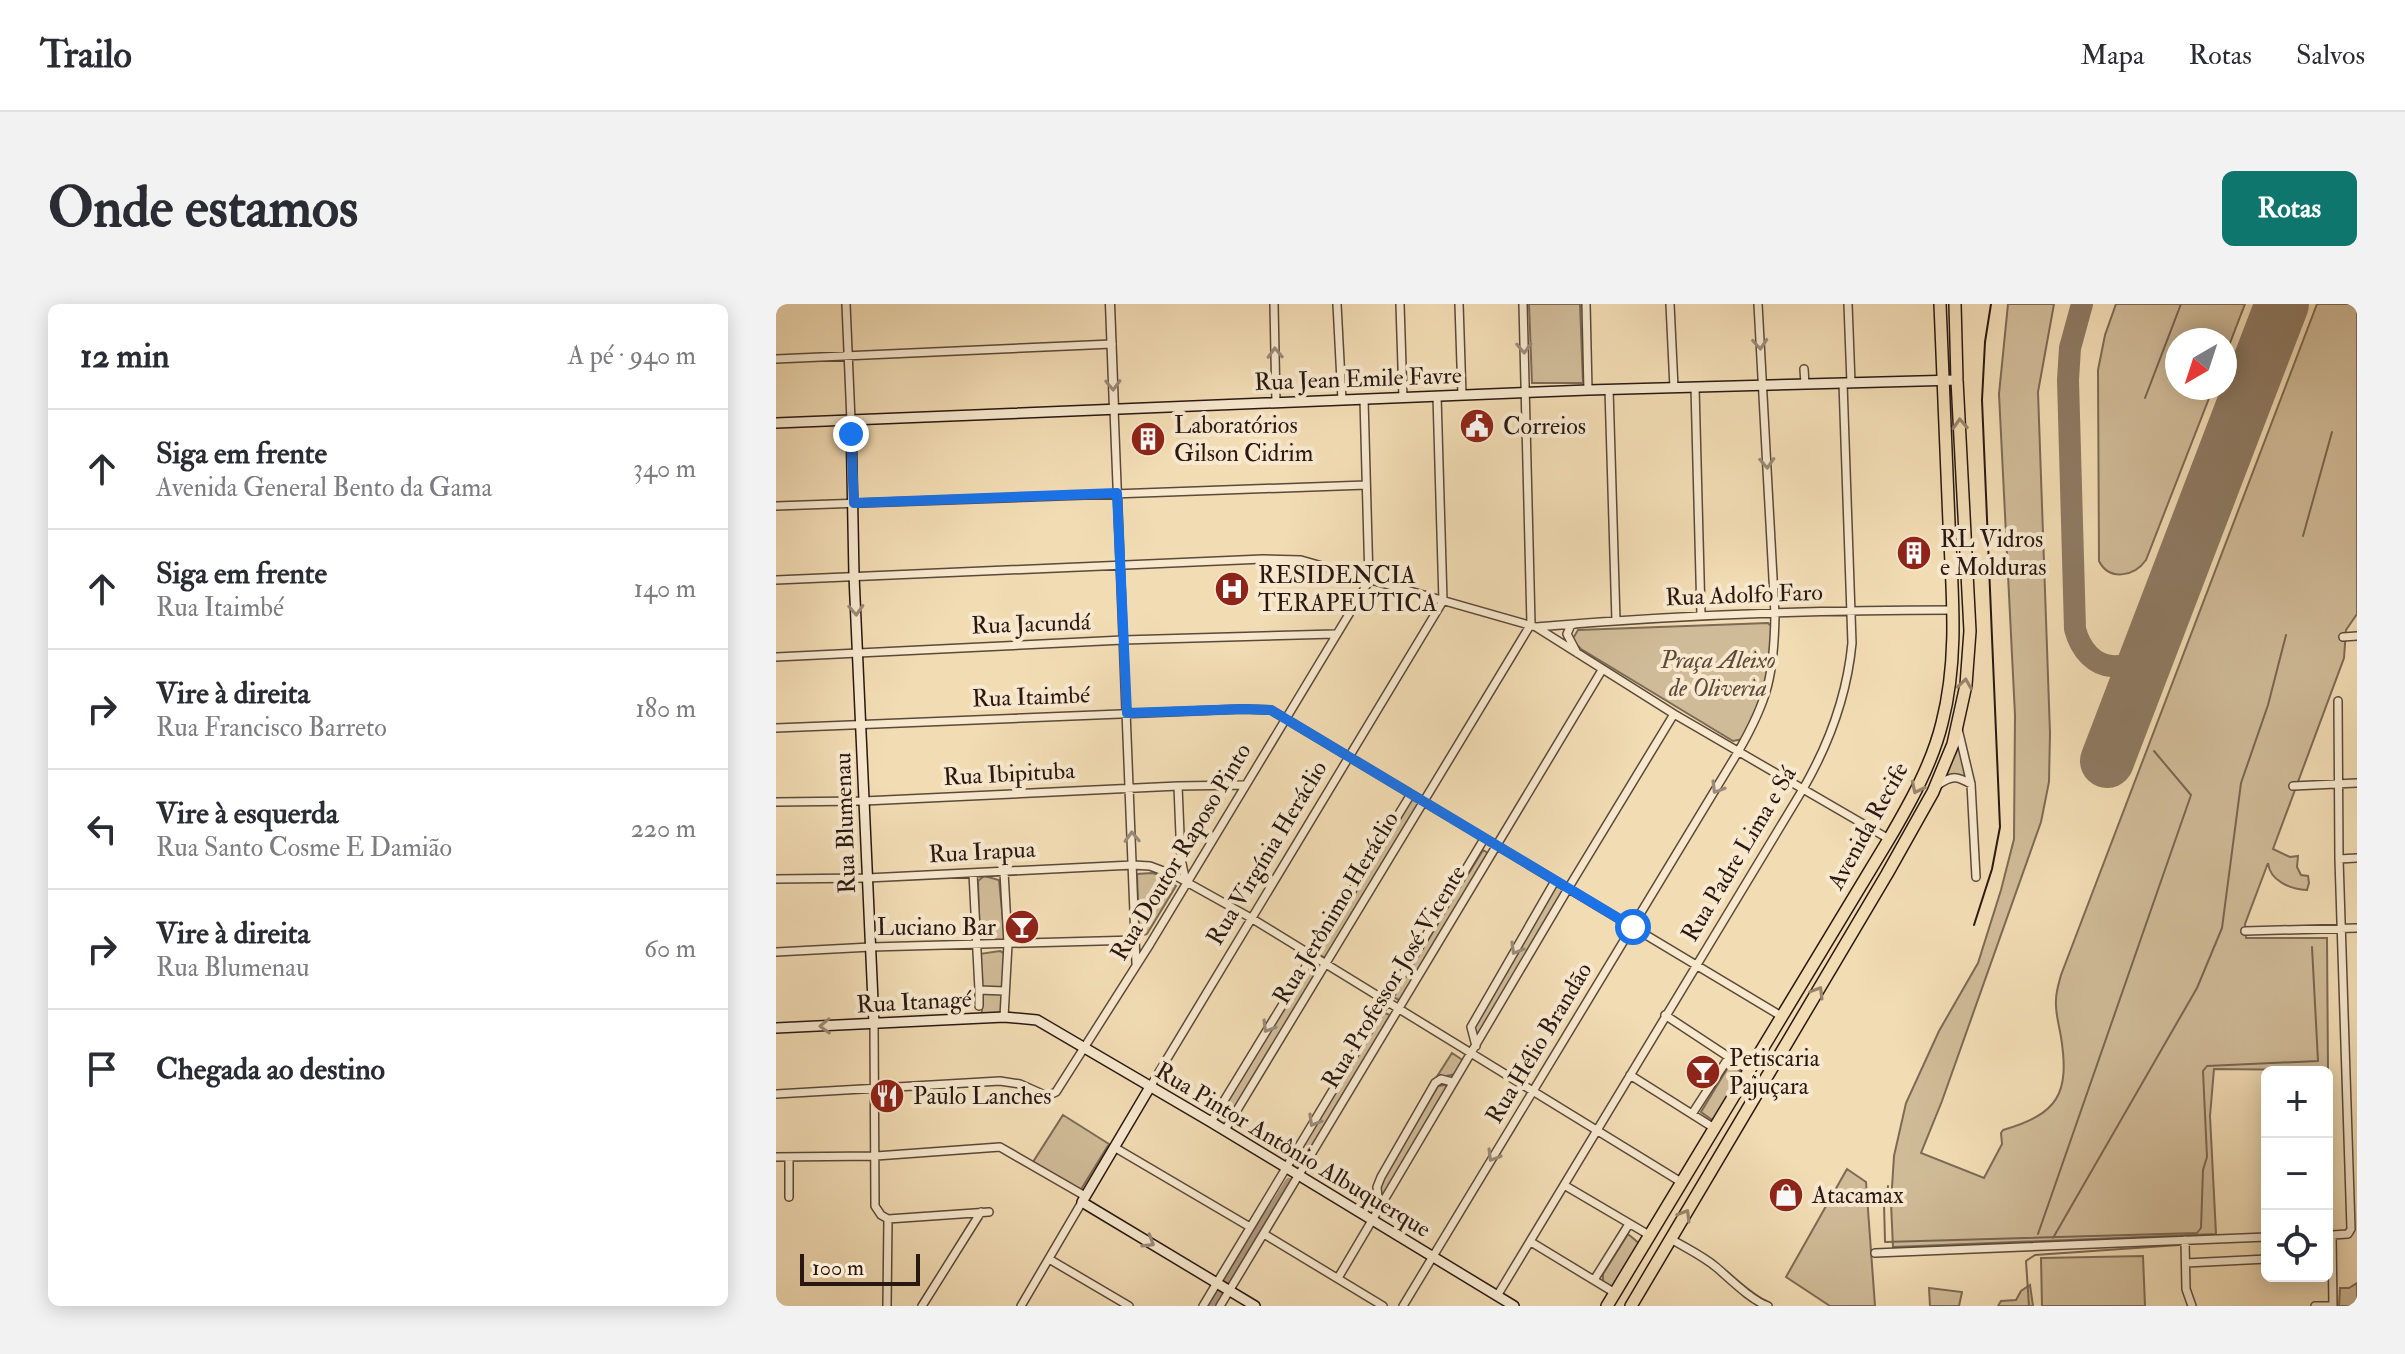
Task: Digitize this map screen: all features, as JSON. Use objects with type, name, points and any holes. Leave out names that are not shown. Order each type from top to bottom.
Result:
[{"type":"main road","name":"Avenida Recife","points":[[1607,1306],[1889,839],[1923,774],[1942,725],[1950,684],[1953,610],[1940,304]]},
{"type":"main road","name":"Avenida Recife","points":[[1631,1306],[1875,895],[1935,786],[1949,753],[1966,685],[1970,631],[1955,304]]},
{"type":"main road","name":"Rua Jean Emile Favre","points":[[776,423],[1526,393],[1632,386],[1674,388],[1847,383],[1894,377],[1957,380]]},
{"type":"main road","name":"Rua Blumenau","points":[[851,421],[855,464],[854,576],[874,1024]]},
{"type":"main road","name":"Rua Itanagé","points":[[776,1028],[1004,1017],[1028,1018],[1051,1027]]},
{"type":"main road","name":"Rua Pintor Antônio Albuquerque","points":[[1051,1027],[1514,1306]]},
{"type":"main road","points":[[1152,1088],[1144,1096],[1083,1199],[1255,1306]]},
{"type":"street","points":[[846,304],[851,421]]},
{"type":"street","points":[[1110,304],[1136,965]]},
{"type":"street","points":[[1274,304],[1276,403]]},
{"type":"street","points":[[1337,304],[1342,400]]},
{"type":"street","points":[[1400,304],[1403,398]]},
{"type":"street","points":[[1459,304],[1462,395]]},
{"type":"street","points":[[1523,304],[1534,626]]},
{"type":"street","points":[[1586,304],[1588,390]]},
{"type":"street","points":[[1670,304],[1674,388]]},
{"type":"street","name":"Rua Hélio Brandão","points":[[1403,1306],[1738,752],[1756,720],[1769,686],[1775,657],[1775,615],[1758,304]]},
{"type":"street","name":"Rua Padre Lima e Sá","points":[[1497,1296],[1803,789],[1825,746],[1839,709],[1849,672],[1852,610],[1848,304]]},
{"type":"street","points":[[776,359],[1112,344]]},
{"type":"street","points":[[1804,369],[1805,384]]},
{"type":"street","points":[[1695,387],[1701,615]]},
{"type":"street","points":[[1609,389],[1616,621]]},
{"type":"street","points":[[1437,396],[1443,601]]},
{"type":"street","points":[[1364,399],[1369,581]]},
{"type":"street","points":[[776,506],[1366,485]]},
{"type":"street","points":[[776,580],[1301,560],[1534,626],[1674,714],[1889,839]]},
{"type":"street","name":"Rua Doutor Raposo Pinto","points":[[874,1088],[1000,1081],[1020,1084],[1047,1096],[1056,1092],[1369,581]]},
{"type":"street","name":"Rua Virgínia Heráclio","points":[[1152,1088],[1443,601]]},
{"type":"street","name":"Rua Adolfo Faro","points":[[1534,626],[1701,615],[1953,610]]},
{"type":"street","points":[[1575,624],[1571,625],[1567,634],[1578,655]]},
{"type":"street","name":"Rua Jerônimo Heráclio","points":[[1225,1130],[1534,626]]},
{"type":"street","name":"Rua Jacundá","points":[[776,657],[1123,640],[1335,634]]},
{"type":"street","points":[[2343,637],[2357,636]]},
{"type":"street","name":"Rua Professor José Vicente","points":[[1203,1306],[1223,1287],[1264,1234],[1602,670]]},
{"type":"street","points":[[2333,1235],[2348,1234],[2351,1229],[2339,859],[2338,701]]},
{"type":"street","name":"Rua Itaimbé","points":[[776,728],[1271,710],[1781,1016]]},
{"type":"street","points":[[1338,1278],[1674,714]]},
{"type":"street","points":[[1957,726],[1971,784],[1976,877]]},
{"type":"street","points":[[1935,786],[1952,776],[1971,784]]},
{"type":"street","points":[[2293,786],[2357,783]]},
{"type":"street","name":"Rua Ibipituba","points":[[776,802],[1244,785]]},
{"type":"street","points":[[1178,786],[1181,859],[1186,882]]},
{"type":"street","name":"Rua Jerônimo Heráclio","points":[[1211,1122],[1411,794]]},
{"type":"street","name":"Rua Professor José Vicente","points":[[1220,1306],[1223,1287],[1250,1227],[1484,839]]},
{"type":"street","points":[[2339,859],[2357,858]]},
{"type":"street","name":"Rua Irapua","points":[[776,879],[1150,866],[1174,875],[1251,918],[1398,1010],[1474,1049],[1681,1182]]},
{"type":"street","points":[[1004,872],[1008,944],[1004,1017]]},
{"type":"street","points":[[973,873],[979,1006]]},
{"type":"street","points":[[1474,1049],[1471,1027],[1555,881]]},
{"type":"street","points":[[2245,931],[2357,928]]},
{"type":"street","points":[[776,952],[1136,940]]},
{"type":"street","points":[[979,990],[1005,991]]},
{"type":"street","points":[[1665,1015],[1750,1071]]},
{"type":"street","name":"Rua Blumenau","points":[[874,1024],[875,1206],[888,1219]]},
{"type":"street","points":[[1692,1114],[1729,1057]]},
{"type":"street","points":[[1630,1075],[1714,1128]]},
{"type":"street","points":[[1379,1209],[1377,1184],[1389,1163],[1435,1083],[1441,1079],[1452,1082]]},
{"type":"street","points":[[776,1094],[874,1088]]},
{"type":"street","points":[[776,1157],[876,1156],[1000,1147],[1083,1199],[1021,1306]]},
{"type":"street","points":[[1114,1147],[1250,1227]]},
{"type":"street","points":[[789,1158],[789,1197]]},
{"type":"street","points":[[1564,1185],[1649,1235]]},
{"type":"street","points":[[887,1306],[888,1219],[985,1212],[922,1306]]},
{"type":"street","points":[[1594,1280],[1629,1224]]},
{"type":"street","points":[[1264,1234],[1383,1306]]},
{"type":"street","points":[[1875,1253],[2261,1237]]},
{"type":"street","points":[[1671,1239],[1715,1265],[1751,1294],[1757,1303],[1768,1306]]},
{"type":"street","points":[[2185,1240],[2186,1289],[2192,1306]]},
{"type":"street","points":[[1531,1242],[1615,1293]]},
{"type":"street","points":[[1049,1259],[1129,1306]]},
{"type":"street","points":[[2186,1263],[2261,1259]]},
{"type":"street","points":[[2315,1306],[2333,1306],[2332,1282]]},
{"type":"green space","points":[[1529,304],[1580,304],[1583,383],[1532,383]]},
{"type":"green space","points":[[2008,304],[2054,304],[2038,392],[2049,782],[2041,822],[1921,1153],[1984,1178],[2002,1144],[2003,1130],[2037,1117],[2048,1109],[2061,1087],[2063,1057],[2056,993],[2061,975],[2317,304],[2357,304],[2357,614],[2346,630],[2344,658],[2273,849],[2290,857],[2298,856],[2297,867],[2301,875],[2308,876],[2309,883],[2307,890],[2288,886],[2273,875],[2268,863],[2245,924],[2246,938],[2327,938],[2328,1066],[2214,1069],[2210,1116],[2216,1234],[1893,1247],[1891,1203],[1894,1156],[1906,1103],[1939,1031],[1978,963],[2014,839],[2015,715],[1999,394]]},
{"type":"green space","points":[[2116,304],[2245,304],[2236,328],[2165,328],[2165,400],[2208,400],[2146,560],[2135,570],[2122,574],[2109,572],[2099,561],[2098,370],[2105,335]]},
{"type":"green space","name":"Praça Aleixo de Oliveria","points":[[1768,623],[1772,627],[1768,684],[1743,739],[1733,741],[1581,649],[1572,640],[1578,630]]},
{"type":"green space","points":[[1957,734],[1969,781],[1956,775],[1942,780]]},
{"type":"green space","points":[[1410,796],[1421,802],[1325,958],[1318,954]]},
{"type":"green space","points":[[1483,850],[1488,853],[1401,1001],[1393,997]]},
{"type":"green space","points":[[1152,873],[1176,886],[1144,935],[1139,931],[1137,874]]},
{"type":"green space","points":[[984,876],[999,880],[1005,942],[980,945],[978,881]]},
{"type":"green space","points":[[1555,885],[1565,891],[1476,1045],[1472,1027]]},
{"type":"green space","points":[[1004,953],[1002,1013],[982,1015],[979,954]]},
{"type":"green space","points":[[1311,964],[1321,969],[1226,1126],[1215,1119]]},
{"type":"green space","points":[[1382,1012],[1390,1015],[1301,1171],[1291,1166]]},
{"type":"green space","points":[[1452,1053],[1464,1061],[1456,1074],[1436,1078]]},
{"type":"green space","points":[[1730,1064],[1744,1074],[1715,1122],[1701,1112]]},
{"type":"green space","points":[[1445,1085],[1447,1088],[1381,1204],[1380,1184],[1438,1086]]},
{"type":"green space","points":[[1063,1115],[1109,1144],[1080,1191],[1033,1162]]},
{"type":"green space","points":[[1847,1169],[1866,1182],[1875,1306],[1830,1306],[1786,1277]]},
{"type":"green space","points":[[1628,1234],[1641,1245],[1613,1287],[1603,1282],[1603,1274]]},
{"type":"green space","points":[[2143,1256],[2145,1306],[2042,1306],[2041,1258]]},
{"type":"green space","points":[[2357,1283],[2357,1306],[2339,1306],[2340,1288],[2349,1288]]},
{"type":"green space","points":[[2030,1285],[2033,1306],[1998,1306],[2001,1301],[2016,1300],[2021,1291]]},
{"type":"green space","points":[[1929,1288],[1962,1292],[1959,1306],[1930,1306]]},
{"type":"waterway","points":[[2145,398],[2181,304]]},
{"type":"waterway","points":[[2303,536],[2332,432]]},
{"type":"waterway","points":[[2053,1238],[2197,988],[2222,928],[2241,783],[2268,705],[2286,635]]},
{"type":"waterway","points":[[2038,1234],[2191,795],[2154,751]]},
{"type":"waterway","points":[[1888,1186],[1884,1203],[1885,1242],[2197,1233],[2201,1228],[2203,1170],[2207,1157],[2203,1071],[2207,1066],[2318,1061],[2312,947]]},
{"type":"waterway","points":[[1210,1306],[1289,1182]]},
{"type":"waterway","points":[[2029,1306],[2026,1261],[2035,1255],[2179,1245]]},
{"type":"taxiway","points":[[2082,304],[2070,348],[2068,380],[2075,629],[2089,656],[2111,666],[2135,660],[2155,637]]},
{"type":"runway","points":[[2107,761],[2282,304]]},
{"type":"tram line","points":[[1974,925],[1992,869],[2000,827],[1982,400],[1985,342],[1991,304]]},
{"type":"place","name":"Correios","points":[[1477,426]]},
{"type":"place","name":"Laboratórios Gilson Cidrim","points":[[1148,439]]},
{"type":"place","name":"RL Vidros e Molduras","points":[[1914,553]]},
{"type":"place","name":"RESIDENCIA TERAPEUTICA","points":[[1232,589]]},
{"type":"place","name":"Luciano Bar","points":[[1022,927]]},
{"type":"place","name":"Petiscaria Pajuçara","points":[[1703,1072]]},
{"type":"place","name":"Paulo Lanches","points":[[887,1096]]},
{"type":"place","name":"Atacamax","points":[[1786,1195]]},
{"type":"route","points":[[851,434],[854,503],[1117,493],[1127,713],[1271,710],[1633,927]]}]
